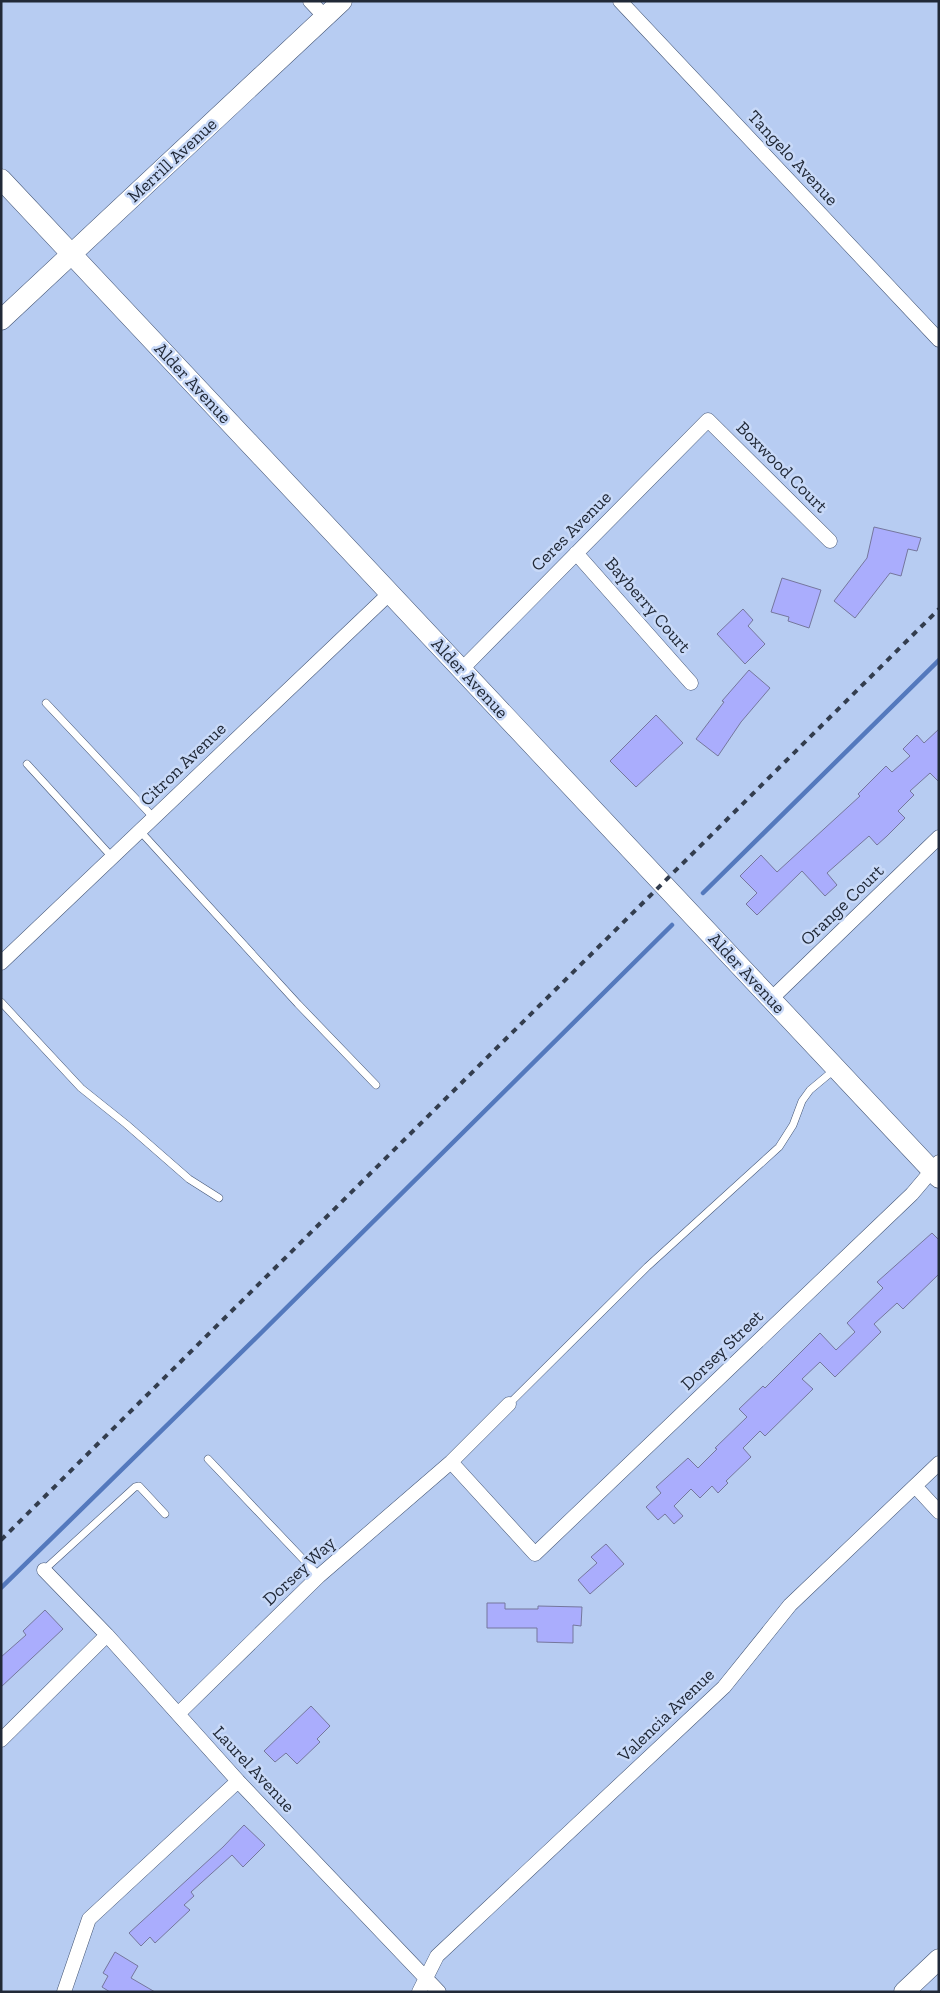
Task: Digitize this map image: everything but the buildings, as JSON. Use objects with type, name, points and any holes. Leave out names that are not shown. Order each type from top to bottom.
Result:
[{"type":"main road","name":"Merrill Avenue","points":[[1,320],[342,1]]},
{"type":"main road","name":"Alder Avenue","points":[[1,179],[836,1068],[936,1170]]},
{"type":"main road","points":[[904,1992],[939,1959]]},
{"type":"street","points":[[310,1],[325,18]]},
{"type":"street","name":"Tangelo Avenue","points":[[620,1],[939,340]]},
{"type":"street","name":"Boxwood Court","points":[[708,420],[830,541]]},
{"type":"street","name":"Ceres Avenue","points":[[462,670],[708,420]]},
{"type":"street","name":"Bayberry Court","points":[[576,553],[691,683]]},
{"type":"street","name":"Citron Avenue","points":[[1,963],[390,593]]},
{"type":"street","name":"Orange Court","points":[[771,999],[939,837]]},
{"type":"street","name":"Dorsey Street","points":[[451,1462],[535,1554],[936,1170]]},
{"type":"street","name":"Dorsey Way","points":[[178,1714],[319,1576],[451,1462],[509,1404]]},
{"type":"street","name":"Valencia Avenue","points":[[419,1992],[437,1956],[724,1687],[790,1605],[939,1464]]},
{"type":"street","points":[[915,1486],[939,1512]]},
{"type":"street","name":"Laurel Avenue","points":[[44,1570],[107,1635],[238,1781],[439,1992]]},
{"type":"street","points":[[1,1740],[107,1635]]},
{"type":"street","points":[[64,1992],[89,1918],[238,1781]]},
{"type":"lane","points":[[46,702],[154,818]]},
{"type":"lane","points":[[27,764],[112,857]]},
{"type":"lane","points":[[140,830],[376,1085]]},
{"type":"lane","points":[[1,1002],[81,1088],[189,1179],[219,1198]]},
{"type":"lane","points":[[509,1404],[647,1267],[779,1147],[793,1125],[802,1101],[810,1090],[836,1068]]},
{"type":"lane","points":[[208,1459],[319,1576]]},
{"type":"lane","points":[[44,1570],[136,1487],[139,1486],[164,1514]]},
{"type":"waterway","points":[[703,893],[939,660]]},
{"type":"waterway","points":[[1,1588],[672,925]]},
{"type":"railway","points":[[1,1540],[939,609]]}]
